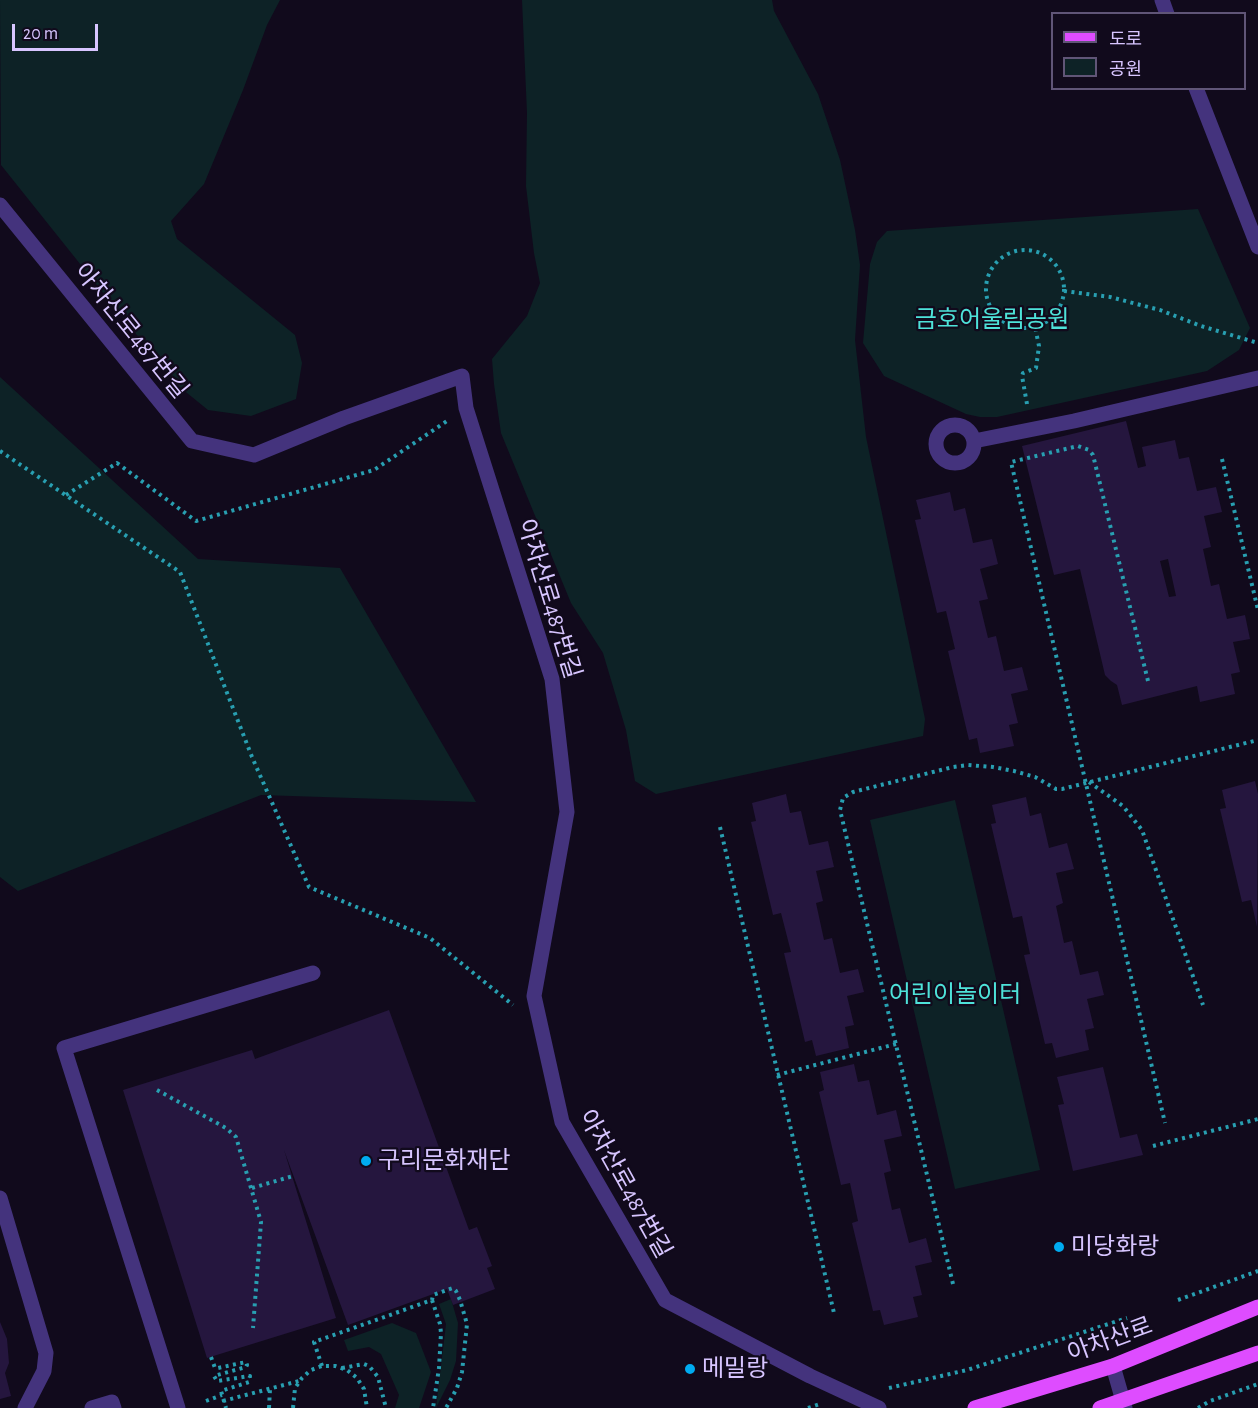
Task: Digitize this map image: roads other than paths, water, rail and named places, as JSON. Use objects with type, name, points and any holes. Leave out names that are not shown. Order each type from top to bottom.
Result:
[{"type":"main road","name":"아차산로","points":[[975,1408],[1113,1366],[1258,1307]]},
{"type":"main road","points":[[1100,1408],[1124,1404],[1258,1353]]},
{"type":"street","points":[[1197,90],[1258,247]]},
{"type":"street","name":"아차산로487번길","points":[[0,205],[192,441],[254,454],[344,418],[462,376],[466,408],[552,679],[567,812],[534,996],[562,1122],[665,1300],[810,1376],[879,1408]]},
{"type":"street","points":[[974,441],[1074,422],[1258,378]]},
{"type":"street","points":[[178,1408],[64,1048],[314,973]]},
{"type":"street","points":[[0,1198],[5,1234],[46,1353],[46,1363],[40,1381],[25,1408]]},
{"type":"street","points":[[1113,1366],[1124,1404]]},
{"type":"street","points":[[92,1408],[112,1402],[114,1408]]},
{"type":"place","name":"구리문화재단","points":[[366,1161]]},
{"type":"place","name":"미당화랑","points":[[1059,1247]]},
{"type":"place","name":"메밀랑","points":[[690,1369]]},
{"type":"park label","name":"금호어울림공원","points":[[992,320]]},
{"type":"park label","name":"어린이놀이터","points":[[955,995]]}]
